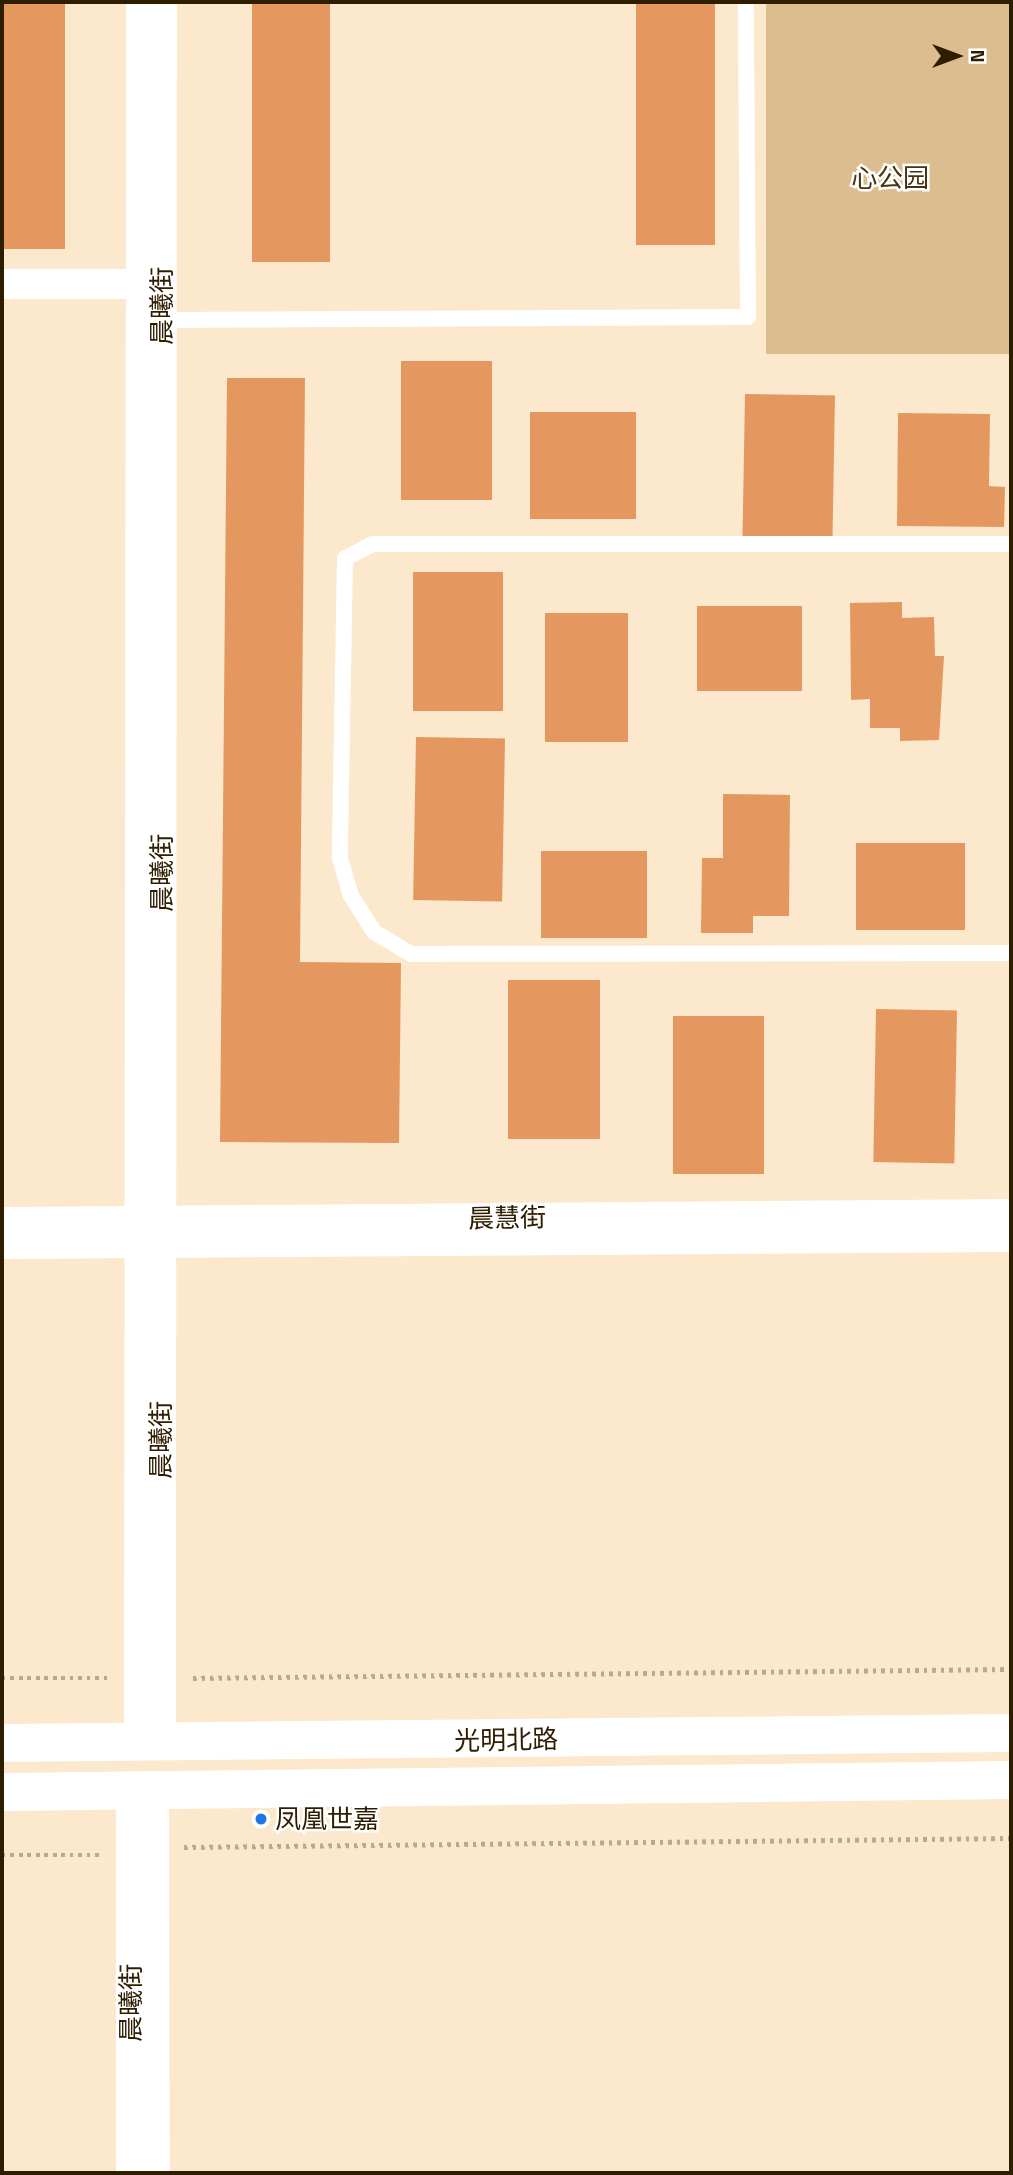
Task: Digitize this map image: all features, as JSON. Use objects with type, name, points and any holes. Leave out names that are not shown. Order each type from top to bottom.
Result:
[{"type":"main road","name":"光明北路","points":[[2,1743],[150,1744],[1011,1733]]},
{"type":"main road","name":"光明北路","points":[[2,1792],[1011,1780]]},
{"type":"street","name":"晨曦街","points":[[141,2],[141,284],[152,320]]},
{"type":"street","name":"晨曦街","points":[[150,1744],[152,320],[162,2]]},
{"type":"street","points":[[2,284],[141,284]]},
{"type":"street","name":"晨慧街","points":[[2,1244],[150,1232],[1011,1214]]},
{"type":"street","name":"晨慧街","points":[[2,1222],[150,1232],[1011,1237]]},
{"type":"street","name":"晨曦街","points":[[143,1791],[155,2173]]},
{"type":"street","name":"晨曦街","points":[[131,2173],[143,1851]]},
{"type":"lane","points":[[152,320],[748,317],[746,2]]},
{"type":"lane","points":[[1011,544],[373,544],[345,558],[340,858],[350,894],[374,932],[411,954],[1011,953]]},
{"type":"path","points":[[2,1678],[1011,1669]]},
{"type":"path","points":[[2,1855],[1011,1838]]},
{"type":"green space","name":"心公园","points":[[766,2],[1011,2],[1011,354],[766,354]]},
{"type":"building","points":[[2,2],[65,2],[65,249],[2,249]]},
{"type":"building","points":[[252,2],[330,2],[330,262],[252,262]]},
{"type":"building","points":[[636,2],[715,2],[715,245],[636,245]]},
{"type":"building","points":[[401,361],[492,361],[492,500],[401,500]]},
{"type":"building","points":[[227,378],[305,378],[300,962],[401,963],[399,1143],[220,1142]]},
{"type":"building","points":[[745,394],[835,396],[833,538],[743,536]]},
{"type":"building","points":[[530,412],[636,412],[636,519],[530,519]]},
{"type":"building","points":[[898,413],[990,414],[989,486],[1005,487],[1004,527],[897,526]]},
{"type":"building","points":[[413,572],[503,572],[503,711],[413,711]]},
{"type":"building","points":[[902,602],[902,618],[934,617],[935,656],[944,656],[939,740],[900,741],[900,728],[870,728],[870,699],[851,700],[850,603]]},
{"type":"building","points":[[697,606],[802,606],[802,691],[697,691]]},
{"type":"building","points":[[545,613],[628,613],[628,742],[545,742]]},
{"type":"building","points":[[416,737],[505,739],[502,902],[413,900]]},
{"type":"building","points":[[723,794],[790,795],[789,916],[753,916],[753,933],[701,933],[702,858],[723,858]]},
{"type":"building","points":[[856,843],[965,843],[965,930],[856,930]]},
{"type":"building","points":[[541,851],[647,851],[647,938],[541,938]]},
{"type":"building","points":[[508,980],[600,980],[600,1139],[508,1139]]},
{"type":"building","points":[[876,1009],[957,1010],[954,1163],[873,1162]]},
{"type":"building","points":[[673,1016],[764,1016],[764,1174],[673,1174]]},
{"type":"place","name":"凤凰世嘉","points":[[261,1819]]}]
